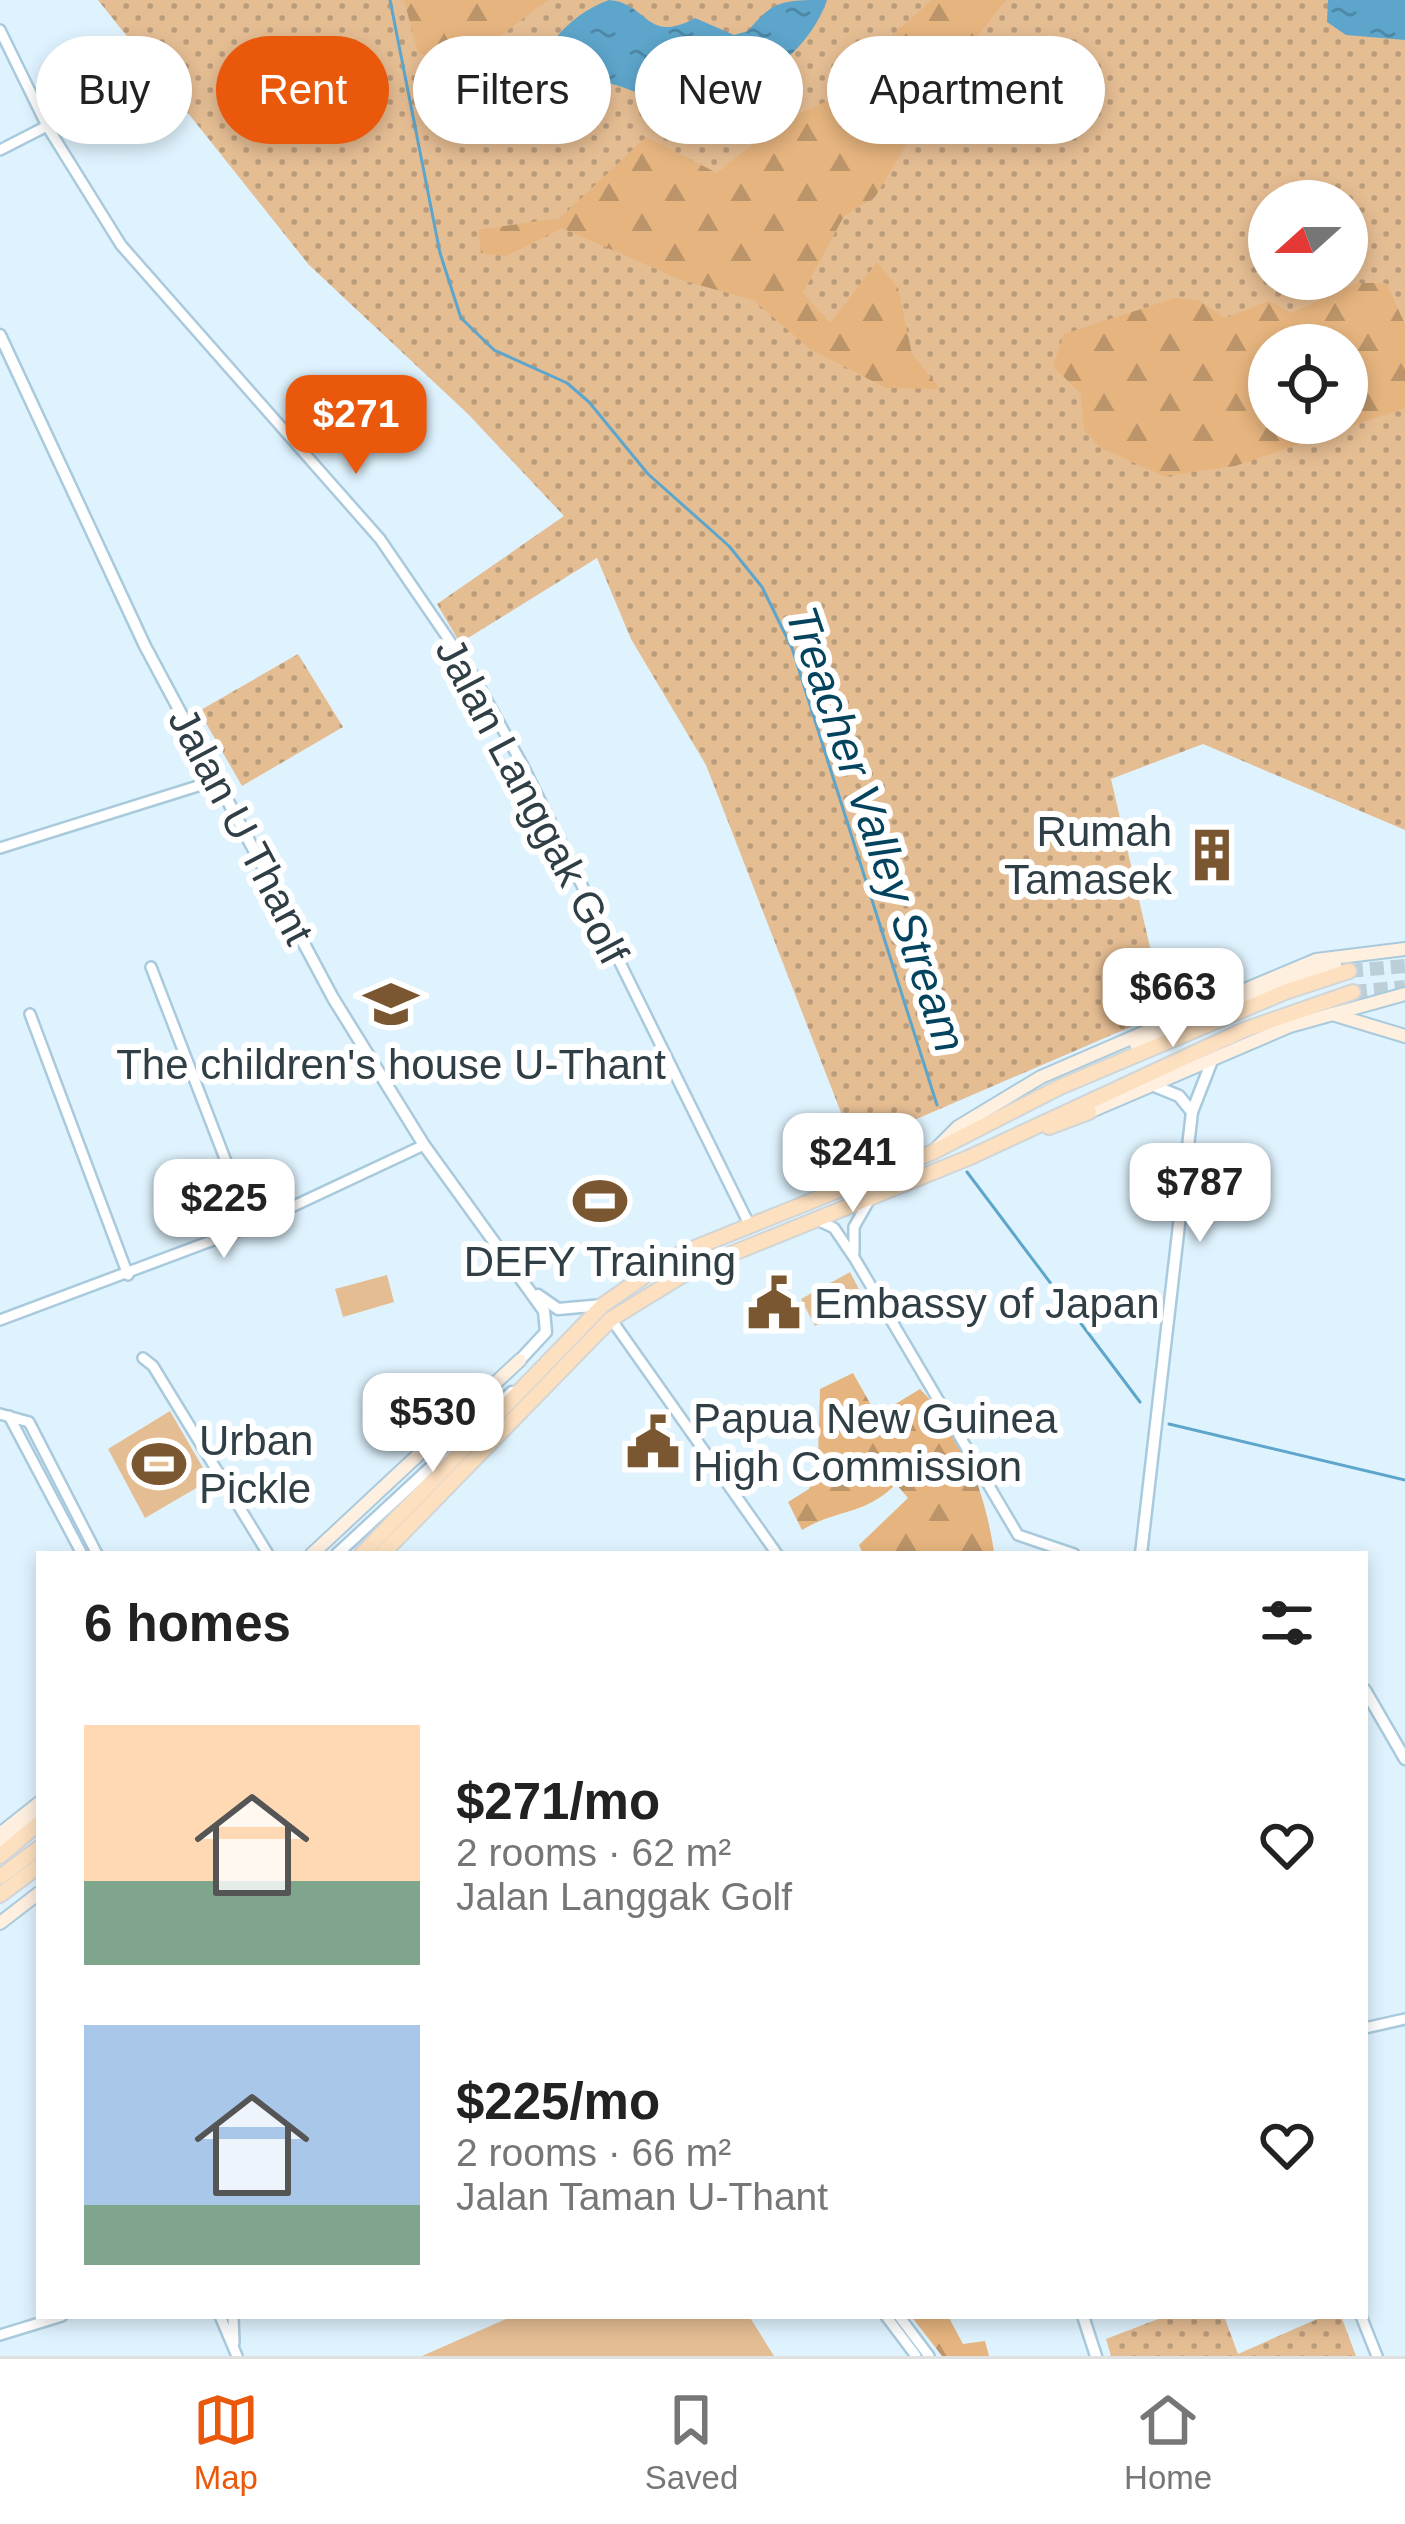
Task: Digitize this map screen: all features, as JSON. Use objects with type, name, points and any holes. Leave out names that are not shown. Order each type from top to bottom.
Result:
[{"type":"main road","points":[[365,1551],[539,1372],[672,1258],[931,1153],[1075,1069],[1329,966],[1404,955]]},
{"type":"main road","points":[[1044,1085],[1349,971]]},
{"type":"main road","points":[[987,1150],[1244,1030],[1352,992]]},
{"type":"main road","points":[[385,1551],[607,1312],[689,1270],[812,1218],[1089,1112],[1213,1058],[1328,1014],[1404,994]]},
{"type":"main road","points":[[1328,1014],[1405,1036]]},
{"type":"main road","points":[[315,1551],[520,1360]]},
{"type":"main road","points":[[0,1834],[36,1805]]},
{"type":"main road","points":[[0,1845],[36,1822]]},
{"type":"main road","points":[[0,1856],[36,1823]]},
{"type":"main road","points":[[0,1877],[36,1850]]},
{"type":"main road","points":[[0,1895],[36,1868]]},
{"type":"main road","points":[[0,1923],[36,1895]]},
{"type":"street","name":"Jalan Langgak Golf","points":[[0,30],[36,104]]},
{"type":"street","points":[[0,150],[36,132]]},
{"type":"street","name":"Jalan Langgak Golf","points":[[58,144],[121,245],[380,539],[462,659],[523,766],[749,1223]]},
{"type":"street","name":"Jalan U Thant","points":[[0,335],[145,646],[333,998],[424,1145],[530,1289]]},
{"type":"street","points":[[0,848],[217,780]]},
{"type":"street","points":[[151,967],[251,1226]]},
{"type":"street","points":[[30,1014],[128,1275]]},
{"type":"street","points":[[1141,1551],[1192,1112],[1213,1058]]},
{"type":"street","points":[[1152,1085],[1179,1096],[1192,1112]]},
{"type":"street","points":[[1,1316],[128,1275],[251,1226],[424,1145]]},
{"type":"street","points":[[855,1259],[852,1234],[872,1195]]},
{"type":"street","points":[[812,1218],[834,1228],[855,1259],[1018,1535],[1065,1551]]},
{"type":"street","points":[[530,1289],[558,1309],[607,1312],[775,1551]]},
{"type":"street","points":[[520,1360],[547,1326],[530,1289]]},
{"type":"street","points":[[143,1358],[153,1366],[266,1551]]},
{"type":"street","points":[[340,1551],[493,1406],[539,1372]]},
{"type":"street","points":[[5,1415],[80,1551]]},
{"type":"street","points":[[5,1415],[29,1422],[96,1551]]},
{"type":"street","points":[[1368,1695],[1405,1759]]},
{"type":"street","points":[[1368,2027],[1405,2019]]},
{"type":"street","points":[[0,2335],[52,2319]]},
{"type":"street","points":[[221,2319],[236,2352]]},
{"type":"street","points":[[233,2319],[236,2352]]},
{"type":"street","points":[[888,2319],[916,2356]]},
{"type":"street","points":[[901,2319],[929,2356]]},
{"type":"street","points":[[1084,2319],[1096,2356]]},
{"type":"street","points":[[1362,2319],[1377,2356]]},
{"type":"shaded area","points":[[98,0],[1405,0],[1405,830],[1203,744],[1111,779],[1165,1012],[854,1146],[706,765],[631,639],[597,558],[460,643],[437,604],[564,516],[468,414],[309,265],[192,118],[192,36],[127,36]]},
{"type":"shaded area","points":[[298,654],[343,727],[242,786],[199,711]]},
{"type":"shaded area","points":[[850,1272],[864,1299],[815,1326],[801,1299]]},
{"type":"shaded area","points":[[387,1275],[394,1302],[343,1317],[335,1289]]},
{"type":"shaded area","name":"Urban Pickle","points":[[170,1411],[210,1480],[145,1518],[108,1449]]},
{"type":"shaded area","points":[[506,2319],[751,2319],[774,2356],[422,2356]]},
{"type":"shaded area","points":[[1158,2319],[1225,2319],[1238,2354],[1317,2319],[1342,2319],[1356,2356],[1111,2356],[1106,2339]]},
{"type":"green space","points":[[404,0],[548,0],[500,36],[414,36]]},
{"type":"green space","points":[[932,0],[1006,0],[978,36],[891,36]]},
{"type":"green space","points":[[827,101],[827,144],[907,144],[875,197],[844,216],[803,293],[830,323],[877,262],[898,288],[912,354],[940,389],[886,388],[810,349],[753,300],[681,280],[562,228],[506,256],[481,253],[478,230],[560,218],[639,144],[660,144],[717,173],[753,144],[803,144],[803,112]]},
{"type":"green space","points":[[1368,283],[1386,283],[1405,324],[1405,408],[1368,421],[1368,324],[1248,324],[1248,444],[1299,444],[1235,466],[1164,476],[1101,448],[1084,430],[1081,394],[1053,366],[1064,334],[1175,298],[1198,300],[1225,318],[1269,301],[1291,313],[1320,300],[1368,300]]},
{"type":"green space","points":[[853,1373],[871,1405],[884,1411],[920,1389],[949,1425],[970,1465],[994,1551],[862,1551],[859,1545],[908,1498],[896,1484],[873,1502],[802,1530],[788,1502],[809,1489],[818,1458],[820,1389]]},
{"type":"green space","points":[[913,2319],[950,2319],[963,2344],[985,2341],[989,2356],[942,2356]]},
{"type":"water","points":[[609,0],[657,25],[679,25],[695,18],[734,35],[748,31],[780,4],[827,0],[803,42],[803,36],[635,36],[635,92],[611,84],[611,36],[558,36],[584,12]]},
{"type":"water","points":[[1328,0],[1405,0],[1405,40],[1346,35],[1327,22]]},
{"type":"waterway","name":"Treacher Valley Stream","points":[[390,0],[440,253],[461,318],[494,350],[567,383],[589,402],[648,474],[729,546],[762,587],[792,648],[937,1105]]},
{"type":"waterway","name":"Treacher Valley Stream","points":[[967,1172],[1140,1402]]},
{"type":"waterway","name":"Treacher Valley Stream","points":[[1169,1424],[1405,1480]]},
{"type":"tunnel","points":[[1349,971],[1405,966]]},
{"type":"tunnel","points":[[1353,992],[1405,987]]},
{"type":"place","name":"Rumah Tamasek","points":[[1212,855]]},
{"type":"place","name":"The children's house U-Thant","points":[[391,1004]]},
{"type":"place","name":"DEFY Training","points":[[600,1201]]},
{"type":"place","name":"Embassy of Japan","points":[[774,1303]]},
{"type":"place","name":"Papua New Guinea High Commission","points":[[653,1442]]},
{"type":"place","name":"Urban Pickle","points":[[159,1464]]}]
